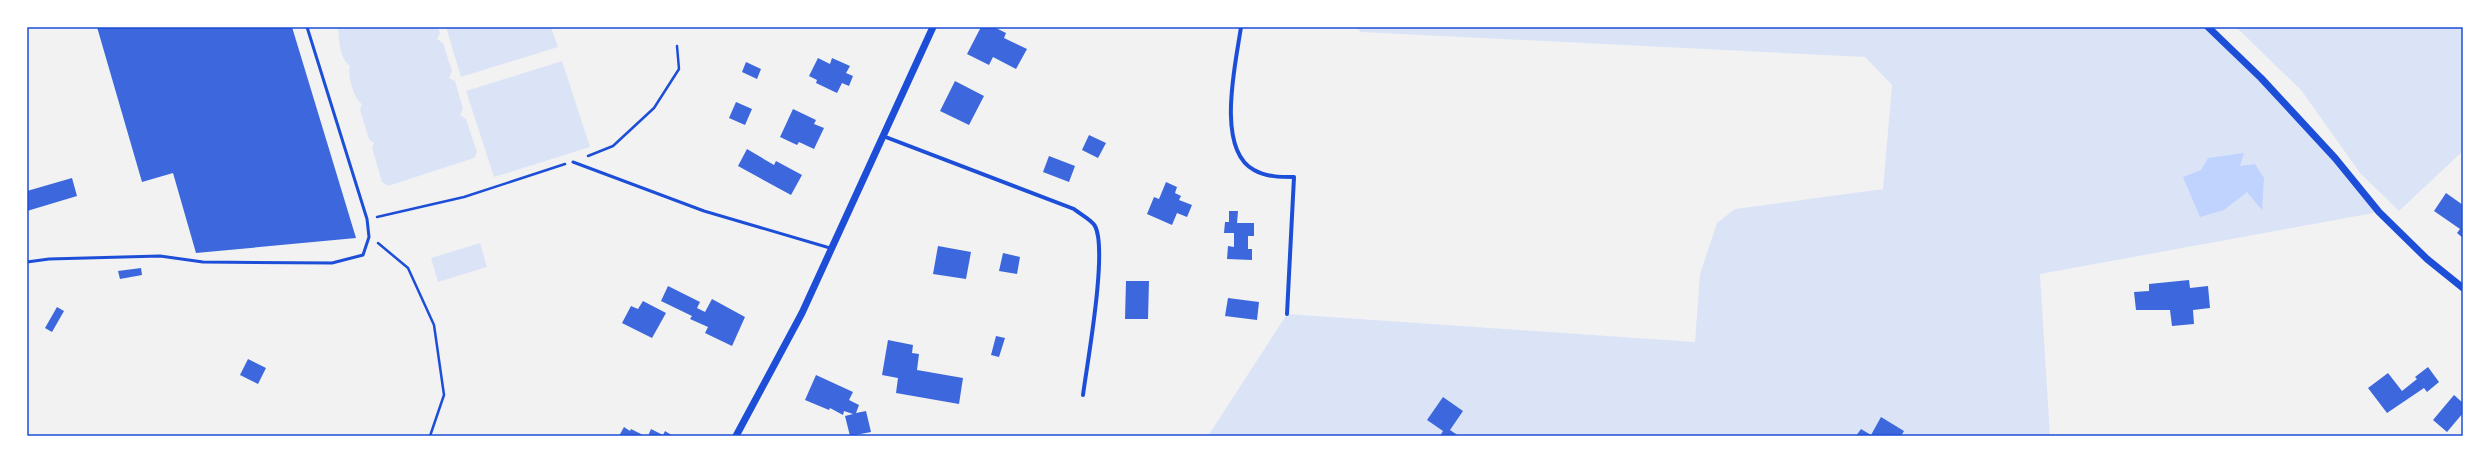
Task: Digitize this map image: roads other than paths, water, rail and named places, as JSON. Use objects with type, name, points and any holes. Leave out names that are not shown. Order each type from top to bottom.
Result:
[{"type":"street","points":[[736,436],[802,313],[933,27]]},
{"type":"street","points":[[1241,27],[1231,91],[1233,135],[1241,158],[1254,170],[1276,177],[1294,177],[1287,314]]},
{"type":"street","points":[[2208,27],[2271,89],[2335,158],[2379,212],[2427,259],[2463,288]]},
{"type":"street","points":[[882,136],[1074,209],[1095,224],[1098,233],[1099,269],[1083,395]]},
{"type":"lane","points":[[27,262],[49,259],[160,256],[203,262],[332,263],[362,255],[369,238],[367,219],[308,27]]},
{"type":"lane","points":[[573,162],[704,211],[832,249]]},
{"type":"water","points":[[2244,153],[2240,166],[2255,164],[2264,178],[2262,210],[2247,192],[2224,210],[2200,217],[2183,177],[2201,170],[2208,158]]}]
